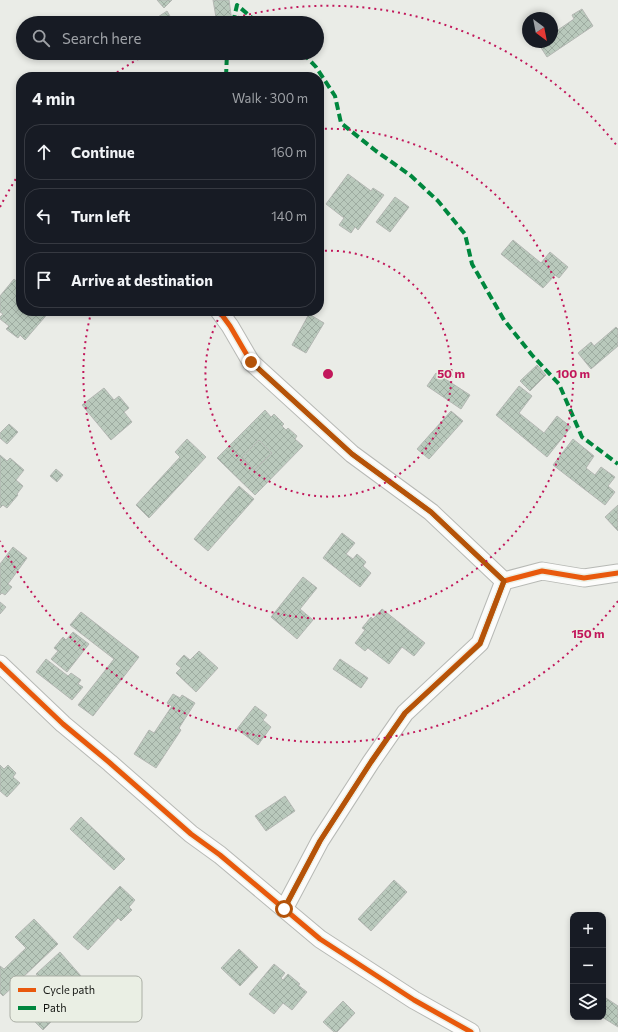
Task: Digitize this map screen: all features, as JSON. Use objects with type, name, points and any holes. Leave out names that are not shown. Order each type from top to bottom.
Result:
[{"type":"street","points":[[223,316],[251,362],[352,454],[431,512],[504,581]]},
{"type":"street","points":[[504,581],[542,571],[584,578],[618,573]]},
{"type":"street","points":[[284,909],[320,841],[371,762],[405,713],[480,644],[504,581]]},
{"type":"street","points":[[0,664],[63,724],[110,763],[185,830],[220,854],[320,939],[414,1000],[471,1032]]},
{"type":"building","points":[[157,0],[172,0],[164,8]]},
{"type":"building","points":[[213,0],[229,0],[231,16],[216,16]]},
{"type":"building","points":[[582,9],[593,26],[547,57],[541,48],[558,48],[558,30],[574,19],[572,15]]},
{"type":"building","points":[[167,11],[170,16],[160,16]]},
{"type":"building","points":[[348,174],[371,191],[373,188],[384,195],[358,230],[355,227],[351,233],[339,225],[344,218],[326,204]]},
{"type":"building","points":[[395,197],[409,207],[390,232],[376,222]]},
{"type":"building","points":[[513,240],[541,263],[550,252],[568,267],[559,278],[555,275],[543,288],[501,254]]},
{"type":"building","points":[[14,279],[16,281],[16,316],[46,316],[25,340],[20,335],[18,338],[6,329],[9,326],[0,319],[3,314],[0,312],[0,296]]},
{"type":"building","points":[[308,316],[312,316],[324,323],[306,353],[292,345]]},
{"type":"building","points":[[616,327],[618,329],[618,346],[591,369],[578,353],[591,342],[594,346]]},
{"type":"building","points":[[537,365],[546,375],[530,391],[520,381]]},
{"type":"building","points":[[436,373],[470,395],[461,409],[427,386]]},
{"type":"building","points":[[519,386],[532,396],[519,413],[544,433],[557,416],[571,427],[547,457],[496,415]]},
{"type":"building","points":[[104,388],[114,400],[119,396],[129,408],[124,412],[132,422],[111,440],[82,405]]},
{"type":"building","points":[[265,410],[271,417],[274,414],[284,424],[282,426],[286,430],[288,428],[297,436],[295,439],[303,446],[255,495],[217,458]],"holes":[[[259,440],[272,453],[254,470],[242,457]]]},
{"type":"building","points":[[451,411],[463,421],[429,459],[417,449]]},
{"type":"building","points":[[9,424],[18,432],[7,444],[0,438],[0,433]]},
{"type":"building","points":[[187,439],[206,457],[149,518],[136,505],[180,457],[175,452]]},
{"type":"building","points":[[573,439],[594,456],[586,468],[595,475],[601,467],[615,477],[608,486],[615,492],[605,505],[553,465]]},
{"type":"building","points":[[259,440],[272,453],[254,470],[242,457]]},
{"type":"building","points":[[0,455],[7,461],[10,458],[24,470],[16,480],[23,486],[17,494],[18,495],[7,508],[3,505],[0,508]]},
{"type":"building","points":[[56,469],[63,475],[57,482],[50,476]]},
{"type":"building","points":[[239,486],[254,499],[208,551],[194,539]]},
{"type":"building","points":[[618,505],[618,531],[605,517]]},
{"type":"building","points":[[342,533],[355,543],[346,554],[353,559],[357,554],[366,562],[363,566],[371,573],[360,587],[323,558]]},
{"type":"building","points":[[13,547],[27,558],[8,584],[12,587],[5,595],[2,593],[0,595],[0,564]]},
{"type":"building","points":[[303,577],[317,588],[300,609],[313,620],[297,639],[271,617]]},
{"type":"building","points":[[0,602],[6,607],[0,614]]},
{"type":"building","points":[[382,609],[425,643],[414,656],[402,647],[389,664],[368,648],[365,651],[355,643],[365,630],[362,628],[371,617],[373,619]]},
{"type":"building","points":[[81,612],[139,657],[93,716],[78,705],[114,659],[70,625]]},
{"type":"building","points":[[73,632],[89,644],[67,672],[51,659],[58,651],[54,648],[63,637],[66,640]]},
{"type":"building","points":[[199,651],[218,668],[196,692],[176,673],[181,668],[176,664],[184,655],[190,660]]},
{"type":"building","points":[[46,659],[68,676],[71,673],[81,680],[78,684],[83,687],[72,700],[36,672]]},
{"type":"building","points":[[340,659],[368,678],[361,688],[333,669]]},
{"type":"building","points":[[173,694],[180,698],[182,695],[195,703],[179,728],[181,730],[156,768],[134,754],[149,730],[154,733],[172,706],[167,703]]},
{"type":"building","points":[[255,706],[267,715],[263,720],[271,727],[258,745],[237,729]]},
{"type":"building","points":[[0,765],[4,769],[8,765],[16,773],[13,777],[20,783],[7,797],[0,791]]},
{"type":"building","points":[[285,796],[295,811],[266,831],[255,816]]},
{"type":"building","points":[[81,817],[125,859],[114,870],[70,829]]},
{"type":"building","points":[[394,880],[407,892],[371,931],[358,919]]},
{"type":"building","points":[[120,886],[135,900],[129,907],[132,910],[121,921],[118,918],[88,950],[73,937]]},
{"type":"building","points":[[34,919],[58,944],[24,976],[10,976],[10,989],[3,996],[0,993],[0,966],[4,969],[26,948],[15,937]]},
{"type":"building","points":[[239,949],[258,967],[240,986],[221,968]]},
{"type":"building","points":[[60,952],[81,976],[38,976],[36,974]]},
{"type":"building","points":[[274,964],[285,973],[281,978],[283,980],[288,974],[307,992],[292,1010],[283,1003],[274,1014],[249,994]]},
{"type":"building","points":[[606,998],[618,1006],[618,1027],[606,1020]]},
{"type":"building","points":[[343,1001],[355,1013],[337,1032],[334,1032],[323,1022]]},
{"type":"building","points":[[35,1022],[51,1022],[43,1030]]},
{"type":"marked path","points":[[235,16],[237,5],[250,16]]},
{"type":"marked path","points":[[226,72],[227,60]]},
{"type":"marked path","points":[[310,60],[319,72]]},
{"type":"marked path","points":[[324,79],[335,96],[341,123],[376,151],[410,175],[438,201],[465,234],[472,264],[504,320],[532,355],[559,384],[582,437],[618,464]]},
{"type":"cycle path","points":[[223,316],[251,362],[352,454],[431,512],[504,581],[542,571],[584,578],[618,573]]},
{"type":"cycle path","points":[[284,909],[320,841],[371,762],[405,713],[480,643],[504,581]]},
{"type":"cycle path","points":[[0,664],[63,724],[191,834],[220,855],[320,939],[414,1000],[471,1032]]},
{"type":"route","points":[[251,362],[352,454],[431,512],[504,581],[480,644],[405,713],[371,762],[320,841],[284,909]]}]
